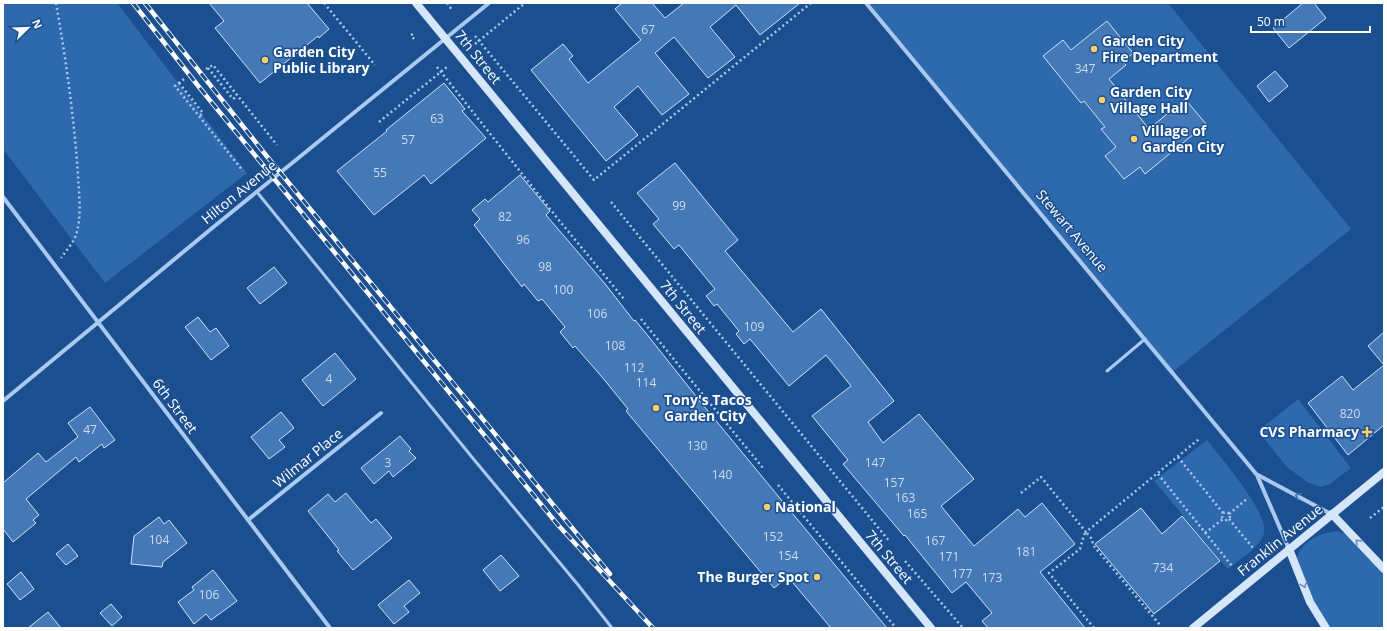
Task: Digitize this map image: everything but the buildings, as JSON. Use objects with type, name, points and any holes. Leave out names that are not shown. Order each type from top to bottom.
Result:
[{"type":"street","name":"7th Street","points":[[416,3],[931,628]]},
{"type":"street","name":"Hilton Avenue","points":[[3,401],[210,229],[489,3]]},
{"type":"street","name":"Stewart Avenue","points":[[866,3],[1257,475],[1310,602],[1326,628]]},
{"type":"street","name":"6th Street","points":[[3,197],[330,628]]},
{"type":"street","name":"Wilmar Place","points":[[248,520],[381,413]]},
{"type":"street","name":"Franklin Avenue","points":[[1193,628],[1384,472]]},
{"type":"street","name":"Stewart Avenue","points":[[1257,475],[1332,514],[1384,569]]},
{"type":"lane","points":[[257,192],[612,628]]},
{"type":"lane","points":[[1107,371],[1144,339]]},
{"type":"path","points":[[56,3],[70,90],[77,157],[80,207],[76,237],[56,267]]},
{"type":"path","points":[[324,3],[375,65]]},
{"type":"path","points":[[447,3],[450,8]]},
{"type":"path","points":[[475,44],[525,3]]},
{"type":"path","points":[[475,36],[594,180],[811,3]]},
{"type":"path","points":[[414,39],[411,34],[415,33]]},
{"type":"path","points":[[237,96],[233,100],[207,68],[213,64],[277,145]]},
{"type":"path","points":[[379,122],[448,66]]},
{"type":"path","points":[[437,67],[624,299]]},
{"type":"path","points":[[184,79],[175,86],[243,171]]},
{"type":"path","points":[[611,202],[890,542]]},
{"type":"path","points":[[641,319],[763,468]]},
{"type":"path","points":[[1094,628],[1050,573],[1080,549],[1086,532],[1199,439]]},
{"type":"path","points":[[1178,457],[1224,513],[1226,512],[1230,514]]},
{"type":"path","points":[[1158,474],[1232,566]]},
{"type":"path","points":[[1022,493],[1040,477],[1092,539],[1093,545],[1160,625]]},
{"type":"path","points":[[778,485],[896,628]]},
{"type":"path","points":[[1229,519],[1230,514],[1248,498]]},
{"type":"path","points":[[1370,518],[1384,507]]},
{"type":"path","points":[[1223,519],[1222,515],[1224,513]]},
{"type":"path","points":[[1205,533],[1223,519],[1229,519]]},
{"type":"path","points":[[1229,519],[1253,548]]},
{"type":"path","points":[[905,561],[963,628]]},
{"type":"shaded area","points":[[3,3],[117,3],[247,173],[105,283],[3,149]]},
{"type":"shaded area","points":[[866,3],[1168,3],[1351,229],[1170,374]]},
{"type":"shaded area","points":[[1298,399],[1351,468],[1330,484],[1320,487],[1307,482],[1287,467],[1258,431]]},
{"type":"shaded area","points":[[1207,440],[1252,499],[1264,524],[1264,533],[1259,543],[1249,553],[1228,569],[1154,481]]},
{"type":"shaded area","points":[[1337,531],[1352,536],[1384,570],[1384,628],[1328,628],[1294,564],[1301,550],[1310,540],[1322,534]]},
{"type":"railway","points":[[133,3],[199,87],[558,525],[653,628]]},
{"type":"railway","points":[[145,3],[265,154],[610,574]]},
{"type":"place","name":"Garden City Fire Department","points":[[1094,49]]},
{"type":"place","name":"Garden City Public Library","points":[[265,60]]},
{"type":"place","name":"Garden City Village Hall","points":[[1102,100]]},
{"type":"place","name":"Village of Garden City","points":[[1134,139]]},
{"type":"place","name":"Tony's Tacos Garden City","points":[[656,408]]},
{"type":"place","name":"CVS Pharmacy","points":[[1367,432]]},
{"type":"place","name":"National","points":[[767,507]]},
{"type":"place","name":"The Burger Spot","points":[[817,577]]}]
